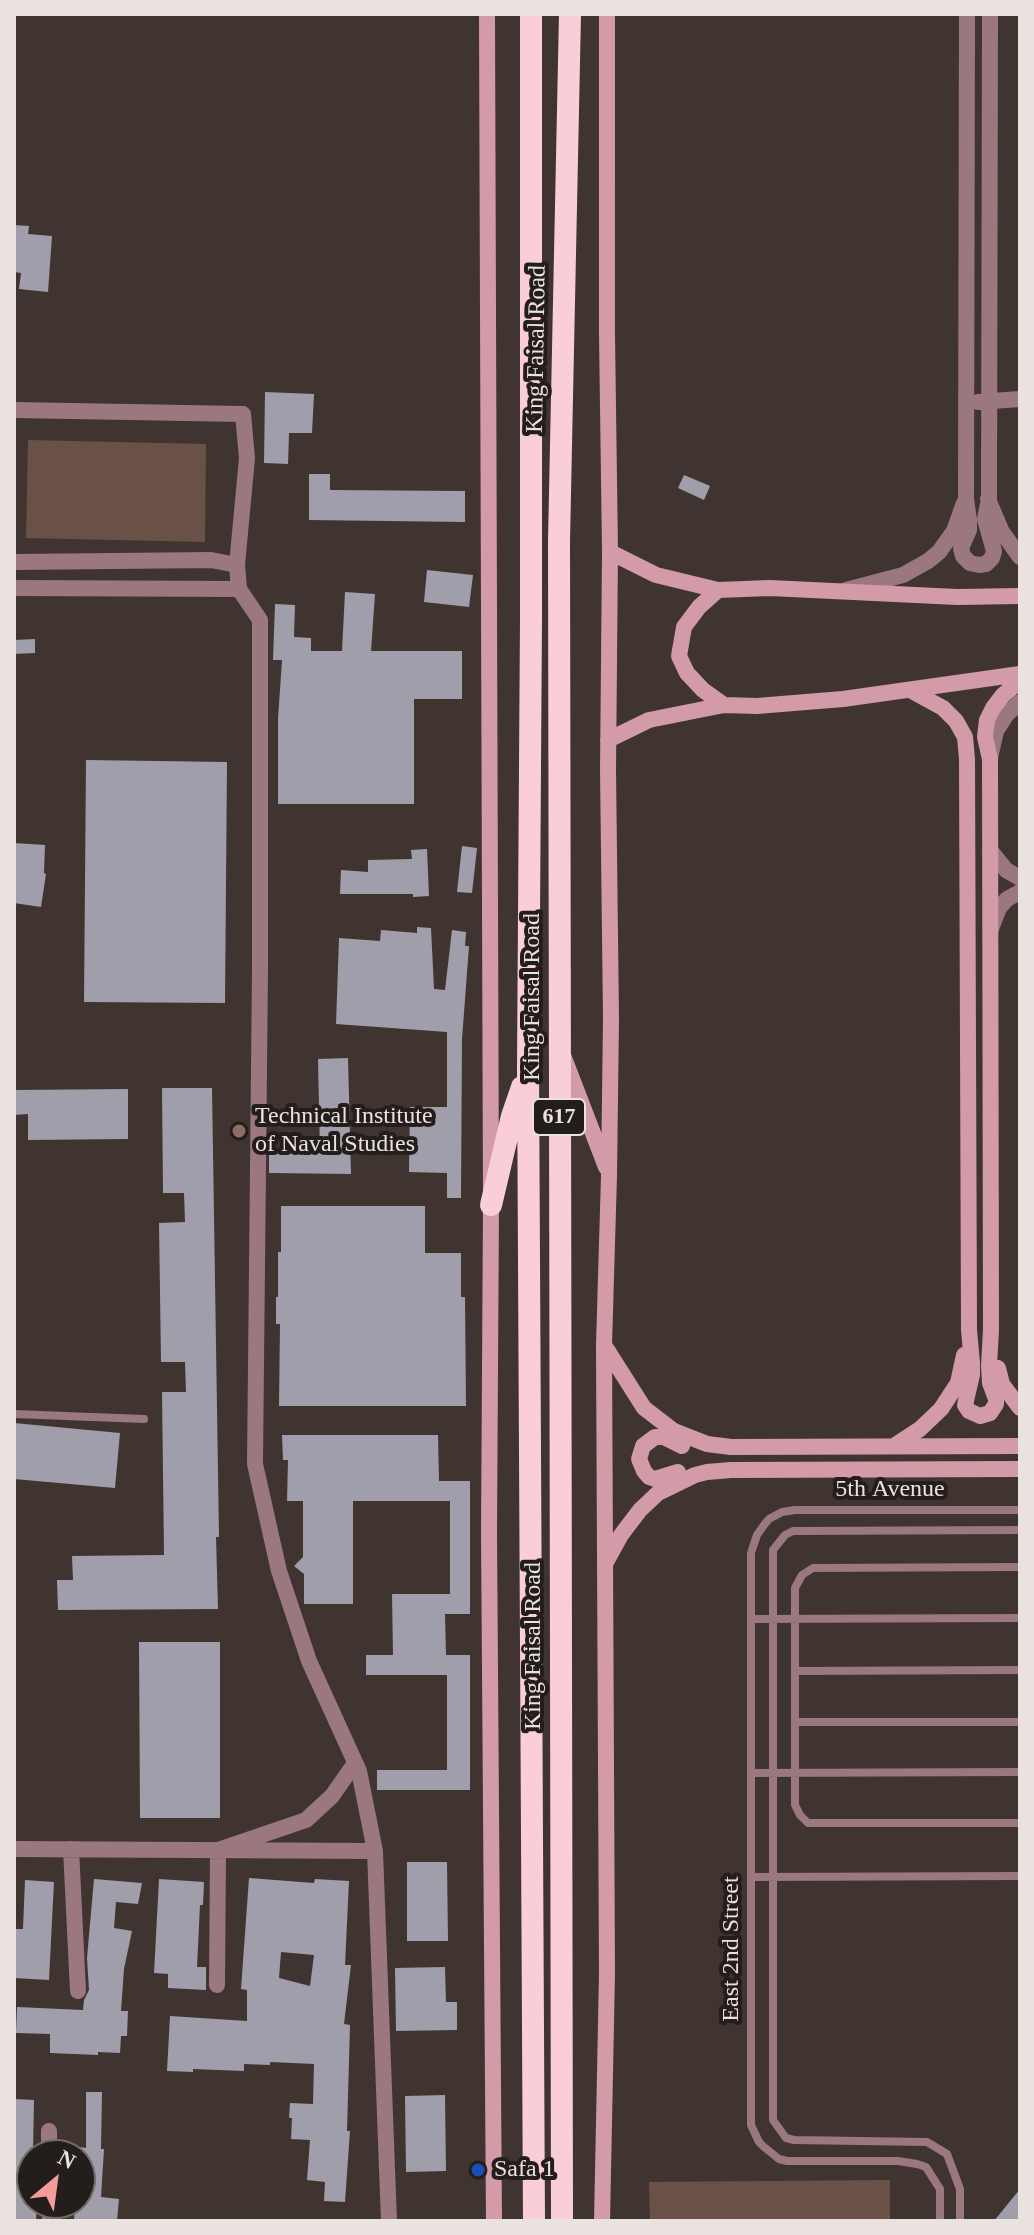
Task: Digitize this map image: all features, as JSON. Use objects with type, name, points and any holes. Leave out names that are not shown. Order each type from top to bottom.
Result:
[{"type":"highway","name":"King Faisal Road","points":[[531,14],[528,1067],[534,2221]]},
{"type":"highway","name":"King Faisal Road","points":[[562,2221],[559,541],[570,14]]},
{"type":"highway","points":[[491,1205],[512,1116],[528,1067]]},
{"type":"main road","points":[[487,14],[491,1205],[489,1549],[494,2221]]},
{"type":"main road","points":[[602,2221],[607,1974],[604,1345],[611,1019],[607,14]]},
{"type":"main road","points":[[610,552],[656,575],[718,590],[770,588],[957,597],[1020,596]]},
{"type":"main road","points":[[718,590],[699,607],[684,627],[679,656],[687,673],[724,705]]},
{"type":"main road","points":[[608,740],[649,720],[724,705],[757,706],[843,699],[1020,674]]},
{"type":"main road","points":[[910,690],[943,708],[956,721],[965,737],[969,1330],[972,1375],[965,1405],[969,1411],[980,1416],[990,1413],[996,1404],[989,1379],[990,759],[985,737],[987,720],[993,708],[1020,681]]},
{"type":"main road","points":[[559,1045],[609,1176]]},
{"type":"main road","points":[[894,1446],[931,1419],[951,1396],[958,1383],[969,1330]]},
{"type":"main road","points":[[991,1330],[1002,1384],[1020,1408]]},
{"type":"main road","points":[[604,1345],[633,1394],[656,1420],[707,1444],[731,1447]]},
{"type":"main road","points":[[731,1470],[689,1468],[660,1480],[649,1477],[639,1459],[643,1446],[655,1437],[664,1437],[697,1450],[731,1447],[1020,1446]]},
{"type":"main road","points":[[604,1566],[621,1535],[658,1493],[713,1470],[1020,1469]]},
{"type":"street","points":[[967,14],[966,499],[969,530],[961,548],[963,556],[970,563],[979,565],[986,564],[994,551],[985,519],[989,499],[990,14]]},
{"type":"street","points":[[966,402],[1020,399]]},
{"type":"street","points":[[14,410],[243,414],[247,458],[237,565],[239,589],[260,620],[255,1464],[279,1571],[309,1661],[359,1771],[375,1851],[389,2221]]},
{"type":"street","points":[[966,499],[989,499]]},
{"type":"street","points":[[837,592],[903,575],[928,561],[939,552],[954,531],[966,499]]},
{"type":"street","points":[[989,499],[1002,532],[1020,557]]},
{"type":"street","points":[[14,562],[211,560],[237,565]]},
{"type":"street","points":[[14,588],[239,589]]},
{"type":"street","points":[[990,759],[996,731],[1020,702]]},
{"type":"street","points":[[990,850],[1006,870],[1020,878]]},
{"type":"street","points":[[990,931],[999,908],[1020,892]]},
{"type":"street","points":[[218,1850],[306,1820],[332,1796],[355,1763]]},
{"type":"street","points":[[14,1849],[375,1851]]},
{"type":"street","points":[[71,1849],[78,1991]]},
{"type":"street","points":[[217,1985],[218,1850]]},
{"type":"street","points":[[49,2131],[49,2139]]},
{"type":"lane","points":[[14,1414],[144,1419]]},
{"type":"lane","name":"5th Avenue","points":[[764,1525],[782,1512],[795,1510],[1020,1510]]},
{"type":"lane","name":"East 2nd Street","points":[[764,1525],[751,1553],[751,2125],[759,2142],[779,2159],[787,2161],[898,2161],[926,2167],[940,2189],[940,2221]]},
{"type":"lane","name":"5th Avenue","points":[[785,1535],[793,1531],[1020,1530]]},
{"type":"lane","name":"East 2nd Street","points":[[785,1535],[773,1550],[773,2120],[786,2138],[794,2140],[927,2142],[947,2154],[960,2189],[960,2221]]},
{"type":"lane","points":[[1020,1567],[813,1568],[802,1575],[795,1588],[795,1805],[800,1815],[808,1823],[1020,1823]]},
{"type":"lane","points":[[752,1619],[1020,1618]]},
{"type":"lane","points":[[795,1671],[1020,1670]]},
{"type":"lane","points":[[795,1722],[1020,1722]]},
{"type":"lane","points":[[752,1773],[1020,1772]]},
{"type":"lane","points":[[752,1877],[1020,1876]]},
{"type":"lane","points":[[861,2140],[862,2161]]},
{"type":"shaded area","points":[[28,440],[206,444],[205,542],[26,538]]},
{"type":"shaded area","points":[[890,2180],[890,2221],[650,2221],[649,2182]]},
{"type":"building","points":[[14,225],[29,226],[28,234],[52,236],[48,292],[19,289],[21,273],[14,272]]},
{"type":"building","points":[[265,392],[314,394],[312,433],[289,433],[288,464],[264,463]]},
{"type":"building","points":[[309,474],[330,474],[330,490],[465,491],[465,522],[309,520]]},
{"type":"building","points":[[684,475],[710,486],[704,500],[678,488]]},
{"type":"building","points":[[427,570],[473,575],[469,607],[424,602]]},
{"type":"building","points":[[345,592],[375,594],[371,651],[462,651],[462,699],[414,699],[414,804],[278,804],[282,660],[273,660],[275,604],[295,605],[294,637],[311,638],[311,651],[342,651]]},
{"type":"building","points":[[35,639],[35,653],[14,654],[14,640]]},
{"type":"building","points":[[86,760],[227,762],[225,1003],[84,1002]]},
{"type":"building","points":[[14,843],[45,845],[46,874],[41,907],[14,903]]},
{"type":"building","points":[[462,846],[477,848],[472,893],[457,892]]},
{"type":"building","points":[[427,849],[429,896],[340,894],[341,870],[368,872],[368,860],[412,859],[411,850]]},
{"type":"building","points":[[417,927],[431,928],[434,989],[445,990],[452,930],[466,932],[465,946],[469,946],[462,1039],[461,1198],[447,1198],[447,1173],[409,1172],[410,1107],[447,1107],[447,1032],[336,1024],[339,938],[380,941],[381,930],[417,933]]},
{"type":"building","points":[[348,1058],[351,1174],[269,1173],[269,1154],[320,1153],[318,1059]]},
{"type":"building","points":[[162,1088],[212,1088],[218,1609],[58,1610],[57,1580],[73,1580],[72,1556],[164,1555],[162,1392],[186,1392],[185,1362],[161,1362],[159,1223],[185,1222],[184,1193],[163,1193]]},
{"type":"building","points":[[128,1089],[128,1139],[28,1140],[28,1114],[14,1115],[14,1090]]},
{"type":"building","points":[[281,1206],[425,1206],[425,1253],[461,1253],[461,1297],[465,1297],[466,1406],[279,1406],[280,1324],[276,1324],[276,1297],[278,1252],[281,1252]]},
{"type":"building","points":[[14,1423],[120,1433],[115,1488],[14,1479]]},
{"type":"building","points":[[282,1435],[438,1435],[439,1481],[470,1481],[470,1614],[445,1614],[446,1655],[470,1655],[470,1790],[377,1790],[377,1770],[447,1770],[447,1675],[366,1675],[366,1655],[393,1655],[392,1594],[450,1594],[450,1501],[353,1501],[353,1604],[304,1604],[304,1574],[294,1566],[303,1557],[303,1501],[287,1501],[288,1460],[283,1460]]},
{"type":"building","points":[[139,1642],[220,1642],[220,1818],[140,1818]]},
{"type":"building","points":[[407,1862],[447,1862],[448,1941],[407,1941]]},
{"type":"building","points":[[249,1878],[314,1883],[315,1879],[349,1881],[345,1965],[351,1965],[344,2024],[350,2025],[347,2131],[350,2131],[345,2202],[324,2201],[325,2182],[307,2180],[310,2140],[291,2139],[290,2103],[313,2104],[314,2064],[270,2062],[270,2065],[244,2064],[244,2071],[167,2071],[170,2016],[247,2021],[247,1990],[241,1989]],"holes":[[[281,1952],[314,1955],[310,1986],[279,1978]]]},
{"type":"building","points":[[94,1879],[142,1883],[138,1904],[116,1902],[114,1928],[132,1931],[124,1969],[121,2011],[128,2011],[127,2036],[121,2036],[120,2053],[50,2053],[50,2034],[16,2033],[17,2007],[83,2010],[89,1990],[87,1958]]},
{"type":"building","points":[[159,1879],[204,1882],[197,1967],[206,1967],[206,1990],[168,1988],[168,1974],[154,1973]]},
{"type":"building","points":[[25,1880],[54,1882],[49,1980],[14,1978],[14,1929],[23,1929]]},
{"type":"building","points":[[445,1967],[446,2002],[457,2002],[457,2030],[396,2031],[395,1968]]},
{"type":"building","points":[[86,2092],[102,2092],[101,2149],[104,2149],[101,2197],[119,2199],[117,2221],[74,2221],[96,2219],[96,2139],[86,2139]]},
{"type":"building","points":[[445,2095],[446,2171],[406,2172],[405,2096]]},
{"type":"building","points":[[14,2099],[34,2100],[33,2139],[16,2139],[16,2219],[36,2221],[14,2221]]},
{"type":"building","points":[[1020,2189],[1020,2221],[994,2221]]},
{"type":"place","name":"Technical Institute of Naval Studies","points":[[239,1131]]},
{"type":"place","name":"Safa 1","points":[[478,2170]]}]
